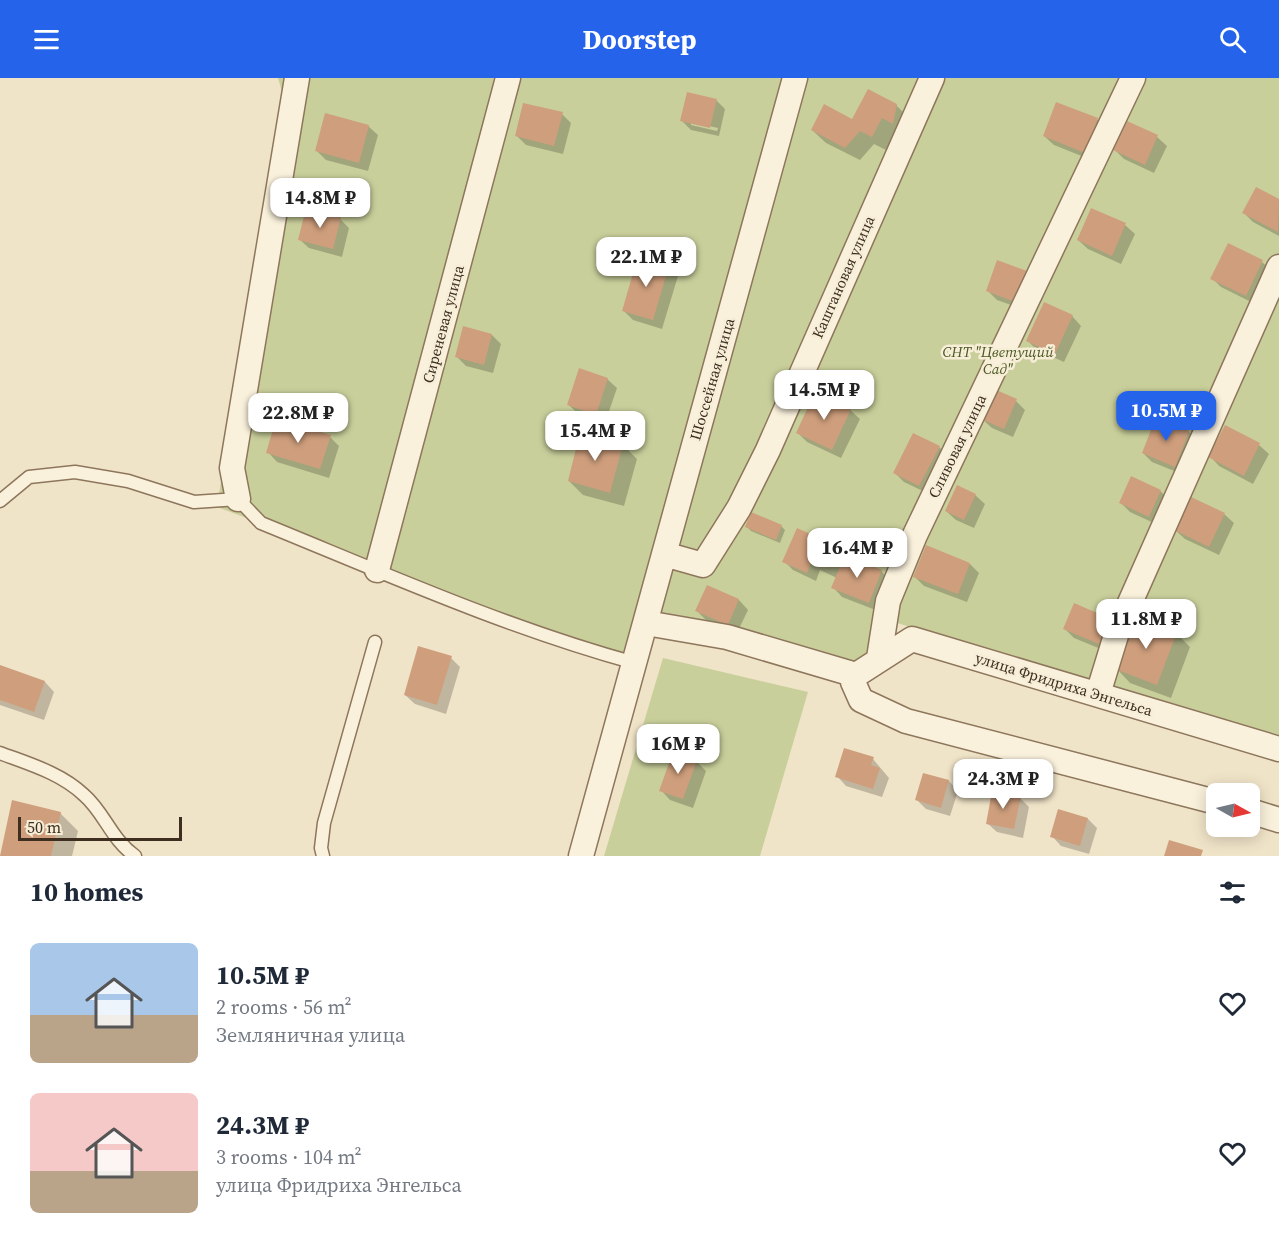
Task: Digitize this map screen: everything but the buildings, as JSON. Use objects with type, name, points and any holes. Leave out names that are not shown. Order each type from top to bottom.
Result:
[{"type":"street","points":[[238,500],[232,468],[297,78]]},
{"type":"street","name":"Сиреневая улица","points":[[377,570],[508,78]]},
{"type":"street","name":"Шоссейная улица","points":[[581,856],[795,78]]},
{"type":"street","name":"Каштановая улица","points":[[664,554],[703,566],[739,508],[768,450],[932,78]]},
{"type":"street","name":"Сливовая улица","points":[[879,658],[888,601],[915,535],[1133,78]]},
{"type":"street","points":[[1098,693],[1117,632],[1279,267]]},
{"type":"street","points":[[646,623],[727,637],[856,675],[853,682],[861,700],[906,720],[1206,799]]},
{"type":"street","name":"улица Фридриха Энгельса","points":[[856,675],[879,658],[912,639],[1279,749]]},
{"type":"street","points":[[1260,814],[1279,820]]},
{"type":"lane","points":[[0,501],[29,477],[75,472],[129,481],[194,502],[238,500],[261,523],[489,615],[594,652],[633,671]]},
{"type":"lane","points":[[323,856],[321,848],[324,823],[375,642]]},
{"type":"lane","points":[[0,753],[54,774],[85,795],[124,849],[135,856]]},
{"type":"green space","name":"СНТ \"Цветущий Сад\"","points":[[278,78],[1279,78],[1279,743],[891,621],[867,672],[654,613],[637,663],[217,507],[282,92]]},
{"type":"green space","points":[[663,658],[808,692],[760,856],[604,856]]}]
